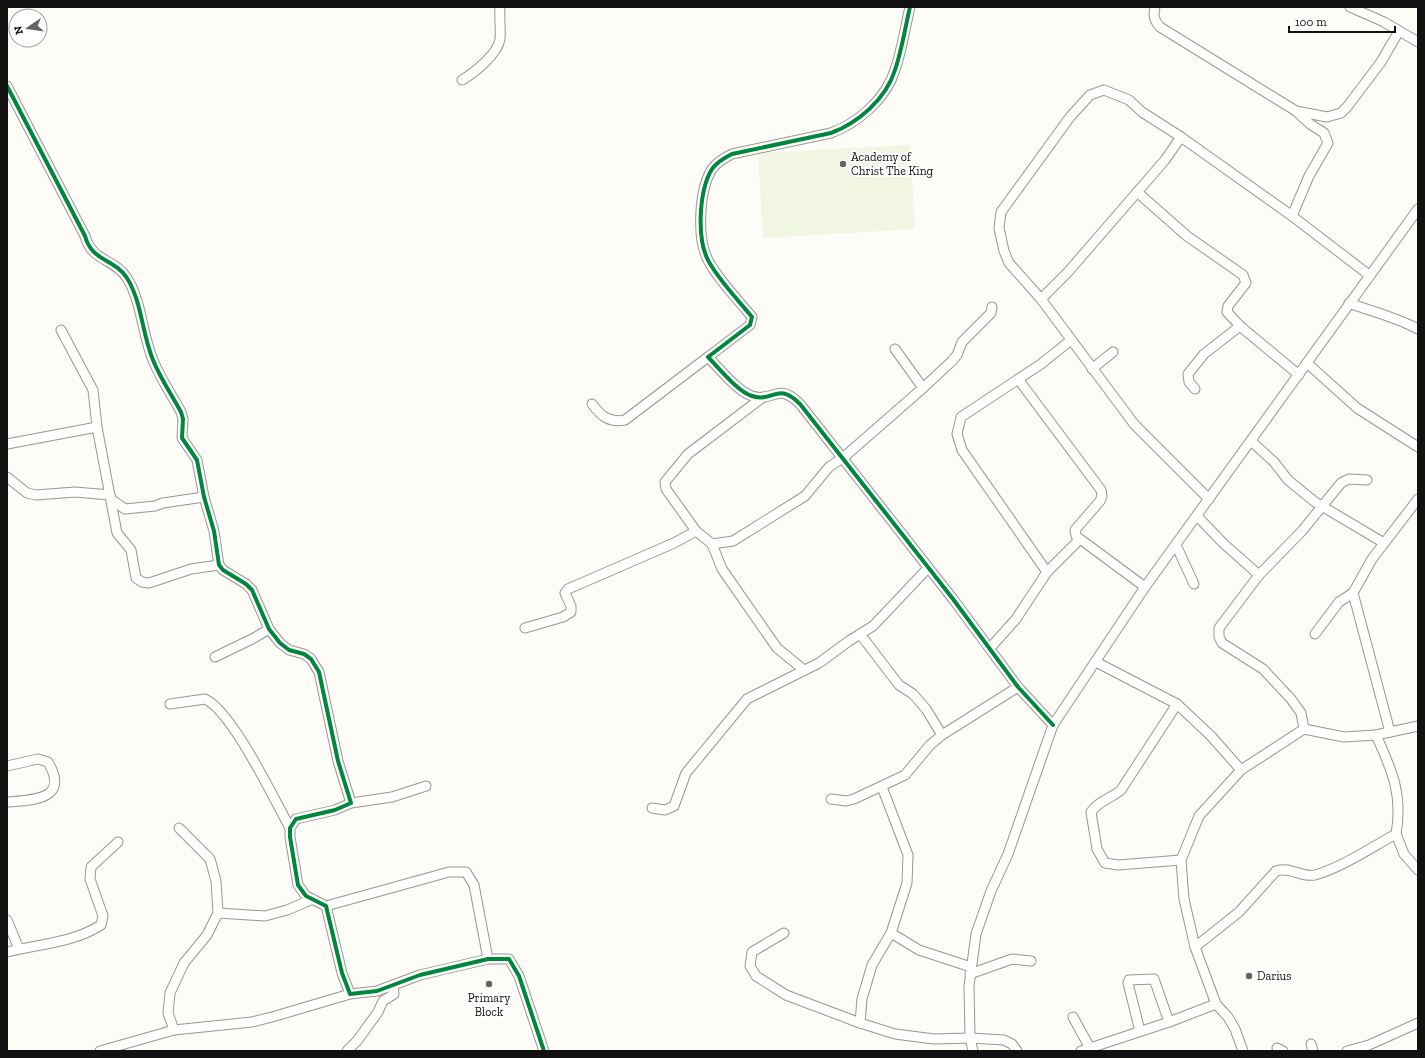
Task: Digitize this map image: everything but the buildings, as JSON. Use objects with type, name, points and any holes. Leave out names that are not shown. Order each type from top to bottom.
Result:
[{"type":"street","points":[[462,80],[482,66],[499,42],[500,7]]},
{"type":"street","points":[[592,404],[605,418],[618,422],[625,420],[750,325],[752,317],[708,260],[703,247],[701,232],[702,199],[706,183],[713,169],[722,159],[732,154],[831,133],[844,128],[856,120],[885,90],[895,72],[910,7]]},
{"type":"street","points":[[1155,7],[1155,22],[1160,27],[1296,110],[1310,124],[1324,134],[1328,143],[1309,176],[1292,216]]},
{"type":"street","points":[[1350,7],[1418,42]]},
{"type":"street","points":[[1296,110],[1327,117],[1342,113],[1381,62],[1399,31]]},
{"type":"street","points":[[7,86],[85,236],[90,250],[115,267],[127,279],[134,294],[153,361],[181,412],[183,419],[182,438],[197,460],[204,496],[214,531],[219,565],[223,570],[246,584],[252,590],[269,629],[284,647],[304,654],[316,665],[338,761],[351,804]]},
{"type":"street","points":[[1209,499],[1134,424],[1041,299],[1009,263],[1004,251],[999,228],[1001,212],[1070,117],[1090,95],[1104,90],[1129,100],[1142,112],[1181,137],[1292,216],[1369,275]]},
{"type":"street","points":[[1041,299],[1068,272],[1165,160],[1181,137]]},
{"type":"street","points":[[1137,192],[1187,236],[1243,275],[1246,283],[1228,306],[1227,312],[1240,326],[1299,375]]},
{"type":"street","points":[[973,1051],[970,1038],[970,970],[976,934],[991,891],[1008,854],[1053,725],[1145,587],[1418,209]]},
{"type":"street","points":[[1349,303],[1391,316],[1418,329]]},
{"type":"street","points":[[712,544],[733,541],[804,496],[829,468],[844,457],[924,388],[957,355],[962,342],[991,313],[992,308]]},
{"type":"street","points":[[1195,388],[1189,382],[1188,374],[1204,354],[1240,326]]},
{"type":"street","points":[[61,330],[93,390],[97,427],[117,533],[131,550],[136,578],[138,581],[149,583],[191,570],[219,565]]},
{"type":"street","points":[[1047,572],[962,450],[956,434],[961,417],[1042,364],[1071,340]]},
{"type":"street","points":[[895,349],[924,388]]},
{"type":"street","points":[[1092,369],[1113,352]]},
{"type":"street","points":[[708,357],[741,390],[752,396],[763,397],[784,392],[791,394],[844,457],[869,493],[990,648],[1018,687],[1053,725]]},
{"type":"street","points":[[1307,363],[1357,408],[1418,447]]},
{"type":"street","points":[[1018,379],[1101,490],[1102,496],[1100,501],[1075,530],[1076,536],[1079,540],[1145,587]]},
{"type":"street","points":[[763,397],[688,454],[665,482],[666,489],[696,531],[712,544],[722,569],[777,648],[804,670]]},
{"type":"street","points":[[7,444],[97,427]]},
{"type":"street","points":[[1251,441],[1274,462],[1288,480],[1323,506],[1384,542]]},
{"type":"street","points":[[7,477],[27,493],[36,495],[75,492],[111,498],[125,509],[155,506],[163,503],[204,496]]},
{"type":"street","points":[[1304,729],[1301,713],[1291,699],[1264,670],[1222,643],[1219,637],[1219,628],[1258,576],[1302,532],[1341,483],[1349,479],[1367,480]]},
{"type":"street","points":[[1315,634],[1340,602],[1353,593],[1372,559],[1418,499]]},
{"type":"street","points":[[1197,516],[1258,576]]},
{"type":"street","points":[[525,628],[563,617],[570,612],[571,606],[565,593],[568,589],[674,543],[696,531]]},
{"type":"street","points":[[990,648],[1016,619],[1047,572],[1079,540]]},
{"type":"street","points":[[1176,545],[1194,584]]},
{"type":"street","points":[[652,808],[665,810],[674,806],[686,772],[747,699],[819,663],[873,626],[928,568]]},
{"type":"street","points":[[1353,593],[1390,732]]},
{"type":"street","points":[[215,657],[269,629]]},
{"type":"street","points":[[860,634],[899,686],[913,694],[926,709],[942,735]]},
{"type":"street","points":[[1096,662],[1177,704],[1211,736],[1241,770]]},
{"type":"street","points":[[831,799],[846,801],[854,799],[905,775],[930,745],[942,735],[1018,687]]},
{"type":"street","points":[[170,704],[205,699],[218,708],[232,724],[290,828],[293,859],[298,885],[301,891],[326,906],[449,872],[466,872],[474,885],[488,959]]},
{"type":"street","points":[[1177,704],[1137,768],[1121,790],[1095,806],[1091,812],[1097,849],[1105,863],[1118,865],[1182,860]]},
{"type":"street","points":[[1243,1051],[1235,1029],[1228,1017],[1216,1004],[1196,947],[1184,899],[1182,860],[1199,816],[1241,770],[1304,729],[1344,737],[1376,735],[1418,726]]},
{"type":"street","points":[[1376,735],[1388,762],[1398,794],[1400,815],[1396,834],[1404,854],[1418,870]]},
{"type":"street","points":[[7,766],[38,759],[48,762],[53,771],[54,787],[49,795],[40,799],[7,802]]},
{"type":"street","points":[[290,828],[296,819],[335,810],[351,804],[392,797],[426,786]]},
{"type":"street","points":[[860,1023],[862,999],[872,965],[891,933],[907,883],[908,855],[882,786]]},
{"type":"street","points":[[174,1030],[168,1013],[170,993],[184,963],[207,935],[218,913],[216,881],[210,859],[179,828]]},
{"type":"street","points":[[1196,947],[1239,912],[1276,871],[1283,869],[1313,875],[1328,871],[1396,834]]},
{"type":"street","points":[[7,952],[47,945],[92,930],[101,925],[103,916],[90,879],[91,867],[118,842]]},
{"type":"street","points":[[218,913],[265,916],[287,910],[313,899]]},
{"type":"street","points":[[326,906],[342,973],[350,994]]},
{"type":"street","points":[[7,920],[19,949]]},
{"type":"street","points":[[784,932],[752,952],[750,966],[756,976],[786,995],[860,1023],[895,1034],[934,1039],[970,1038],[1004,1040],[1012,1044],[1017,1051]]},
{"type":"street","points":[[891,933],[919,950],[970,970],[1012,958],[1031,961]]},
{"type":"street","points":[[100,1051],[121,1048],[174,1030],[252,1022],[350,994],[377,991],[420,975],[488,959],[509,959],[516,970],[544,1051]]},
{"type":"street","points":[[1140,1031],[1128,983],[1133,978],[1154,979],[1169,1022]]},
{"type":"street","points":[[346,1051],[357,1041],[378,1012],[383,1001],[394,994],[394,985]]},
{"type":"street","points":[[1081,1051],[1091,1049],[1169,1022],[1216,1004]]},
{"type":"street","points":[[1073,1018],[1091,1049]]},
{"type":"street","points":[[1347,1051],[1370,1048],[1418,1023]]},
{"type":"green space","points":[[910,145],[915,229],[763,238],[758,153]]},
{"type":"cycle path","points":[[910,7],[900,55],[891,81],[870,109],[851,123],[831,133],[732,154],[721,160],[712,169],[704,189],[702,201],[701,226],[704,249],[707,258],[716,273],[752,317],[750,325],[708,357],[734,384],[746,393],[759,397],[766,397],[781,393],[786,394],[800,404],[953,599],[1018,687],[1053,725]]},
{"type":"cycle path","points":[[7,86],[88,244],[93,251],[122,272],[132,287],[139,308],[149,350],[156,367],[181,412],[183,419],[182,438],[197,460],[204,497],[214,531],[219,565],[223,570],[246,584],[252,590],[269,629],[280,643],[289,650],[304,654],[311,659],[319,672],[338,761],[351,803],[335,810],[296,819],[290,828],[290,837],[298,885],[306,896],[326,906],[342,973],[350,994],[377,991],[420,975],[488,959],[509,959],[519,976],[544,1051]]},
{"type":"place","name":"Academy of Christ The King","points":[[843,164]]},
{"type":"place","name":"Darius","points":[[1249,976]]},
{"type":"place","name":"Primary Block","points":[[489,984]]}]
